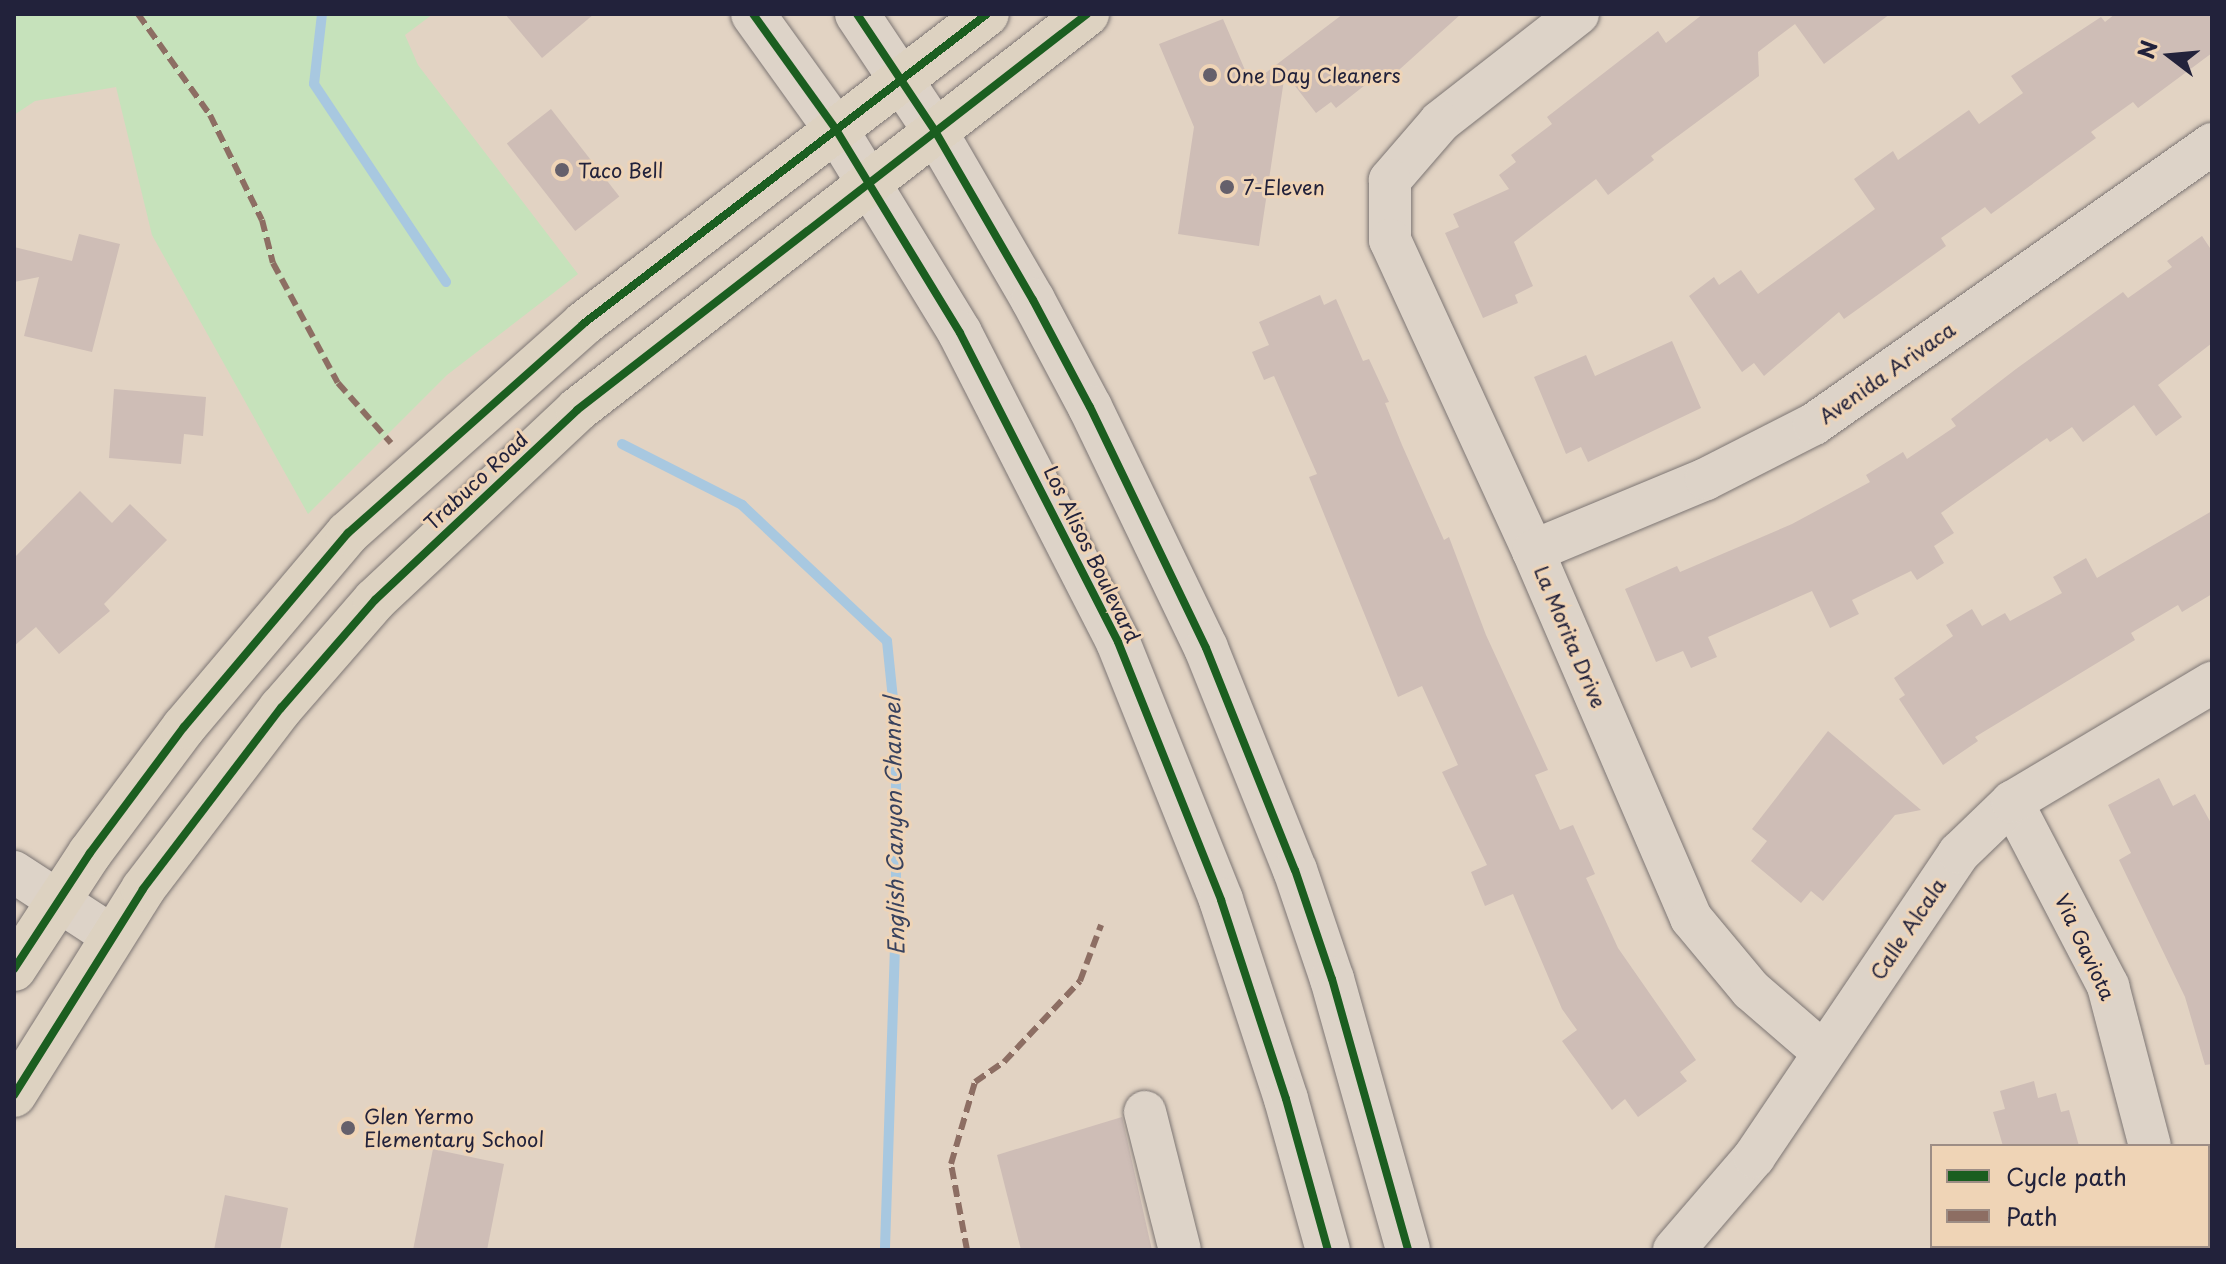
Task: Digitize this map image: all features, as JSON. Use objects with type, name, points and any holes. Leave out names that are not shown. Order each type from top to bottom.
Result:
[{"type":"main road","name":"Los Alisos Boulevard","points":[[753,14],[835,128],[1018,438],[1152,720],[1260,1017],[1328,1250]]},
{"type":"main road","points":[[857,14],[935,131],[1090,407],[1238,724],[1332,979],[1408,1250]]},
{"type":"main road","points":[[14,969],[57,901],[184,727],[348,533],[583,324],[987,14]]},
{"type":"main road","name":"Trabuco Road","points":[[14,1095],[112,936],[281,708],[375,600],[577,410],[1087,14]]},
{"type":"street","name":"La Morita Drive","points":[[1578,14],[1440,122],[1390,180],[1390,240],[1533,551],[1691,918],[1751,990],[1824,1053]]},
{"type":"street","name":"Avenida Arivaca","points":[[1533,551],[1706,479],[1814,424],[2212,144]]},
{"type":"street","name":"Calle Alcala","points":[[1674,1250],[1754,1157],[1959,853],[2012,802],[2212,683]]},
{"type":"street","name":"Via Gaviota","points":[[2012,802],[2108,986],[2149,1144]]},
{"type":"street","points":[[14,872],[112,936]]},
{"type":"street","points":[[1145,1112],[1180,1250]]},
{"type":"green space","points":[[14,14],[433,14],[405,35],[418,65],[578,274],[447,375],[308,514],[152,235],[116,87],[35,101],[14,115]]},
{"type":"building","points":[[505,14],[594,14],[542,58]]},
{"type":"building","points":[[1343,14],[1461,14],[1390,78],[1384,70],[1336,108],[1331,102],[1316,113],[1285,73],[1259,246],[1178,234],[1194,127],[1159,44],[1223,19],[1251,84]]},
{"type":"building","points":[[1703,14],[1890,14],[1824,64],[1795,24],[1758,52],[1759,76],[1651,156],[1654,160],[1608,195],[1596,179],[1514,242],[1533,286],[1515,295],[1518,303],[1483,318],[1445,233],[1459,227],[1453,214],[1509,189],[1499,175],[1516,162],[1511,155],[1552,124],[1547,117],[1658,31],[1666,43]]},
{"type":"building","points":[[2115,14],[2212,14],[2212,53],[2138,108],[2133,102],[2091,132],[2096,138],[1991,214],[1985,207],[1941,238],[1946,246],[1844,319],[1839,312],[1764,376],[1754,363],[1742,372],[1689,296],[1714,277],[1719,285],[1741,270],[1758,294],[1875,209],[1854,179],[1893,151],[1898,160],[1969,110],[1979,124],[2023,93],[2011,76],[2101,17],[2105,22]]},
{"type":"building","name":"Taco Bell","points":[[551,109],[619,196],[575,231],[507,143]]},
{"type":"building","points":[[79,234],[120,244],[92,352],[24,336],[39,277],[14,282],[14,247],[72,261]]},
{"type":"building","points":[[2202,236],[2212,251],[2212,343],[2158,385],[2182,417],[2156,436],[2134,405],[2083,442],[2072,427],[2050,442],[2047,438],[1941,513],[1954,533],[1934,546],[1944,563],[1917,580],[1911,571],[1852,600],[1859,614],[1830,628],[1812,591],[1708,637],[1717,657],[1691,668],[1683,651],[1656,662],[1625,589],[1677,566],[1680,572],[1792,524],[1870,482],[1866,475],[1903,452],[1907,459],[1956,426],[1951,419],[2123,292],[2128,298],[2172,267],[2167,261]]},
{"type":"building","points":[[1320,295],[1324,305],[1336,299],[1363,361],[1369,359],[1389,402],[1385,403],[1402,445],[1444,540],[1449,537],[1486,635],[1548,770],[1535,775],[1560,830],[1573,825],[1595,874],[1586,878],[1618,948],[1696,1060],[1680,1072],[1687,1081],[1638,1117],[1625,1099],[1612,1110],[1562,1041],[1577,1030],[1562,1009],[1513,894],[1485,906],[1471,872],[1487,865],[1442,772],[1458,765],[1422,686],[1398,697],[1309,477],[1317,474],[1274,376],[1264,380],[1252,352],[1269,345],[1259,322]]},
{"type":"building","points":[[1672,341],[1701,408],[1588,462],[1581,447],[1566,454],[1534,377],[1586,355],[1595,376]]},
{"type":"building","points":[[114,389],[206,397],[203,436],[184,434],[181,464],[109,458]]},
{"type":"building","points":[[80,491],[112,523],[130,504],[167,540],[104,604],[110,611],[59,654],[36,627],[14,646],[14,558]]},
{"type":"building","points":[[2212,511],[2212,594],[2182,612],[2178,605],[2131,633],[2135,640],[1975,737],[1978,741],[1943,765],[1899,699],[1905,695],[1894,678],[1953,636],[1946,625],[1972,609],[1982,626],[2005,613],[2010,621],[2062,593],[2053,577],[2086,558],[2097,578]]},
{"type":"building","points":[[1828,731],[1921,810],[1895,815],[1823,901],[1811,891],[1801,903],[1751,861],[1767,841],[1752,829]]},
{"type":"building","points":[[2159,778],[2173,806],[2195,794],[2212,825],[2212,1064],[2205,1065],[2185,997],[2119,860],[2131,853],[2108,805]]},
{"type":"building","points":[[2034,1081],[2038,1098],[2056,1093],[2061,1112],[2069,1110],[2078,1144],[2002,1144],[1993,1112],[2005,1109],[2000,1091]]},
{"type":"building","points":[[1122,1117],[1152,1250],[1021,1250],[997,1155]]},
{"type":"building","points":[[433,1149],[504,1164],[487,1250],[413,1250]]},
{"type":"building","points":[[225,1195],[288,1208],[280,1250],[214,1250]]},
{"type":"waterway","name":"English Canyon Channel","points":[[322,14],[314,84],[446,282]]},
{"type":"waterway","name":"English Canyon Channel","points":[[622,444],[742,505],[887,641],[896,728],[896,916],[885,1250]]},
{"type":"marked path","points":[[138,14],[210,115],[262,220],[273,263],[338,383],[391,443]]},
{"type":"marked path","points":[[967,1250],[951,1164],[975,1082],[1004,1062],[1080,981],[1101,925]]},
{"type":"cycle path","points":[[753,14],[835,128],[960,333],[1118,642],[1221,900],[1286,1099],[1328,1250]]},
{"type":"cycle path","points":[[857,14],[935,131],[1033,300],[1090,407],[1206,648],[1295,870],[1332,979],[1408,1250]]},
{"type":"cycle path","points":[[14,969],[90,853],[184,727],[348,533],[583,324],[987,14]]},
{"type":"cycle path","points":[[14,1095],[143,889],[281,708],[375,600],[577,410],[1087,14]]},
{"type":"place","name":"One Day Cleaners","points":[[1210,75]]},
{"type":"place","name":"Taco Bell","points":[[562,170]]},
{"type":"place","name":"7-Eleven","points":[[1227,187]]},
{"type":"place","name":"Glen Yermo Elementary School","points":[[348,1128]]}]
